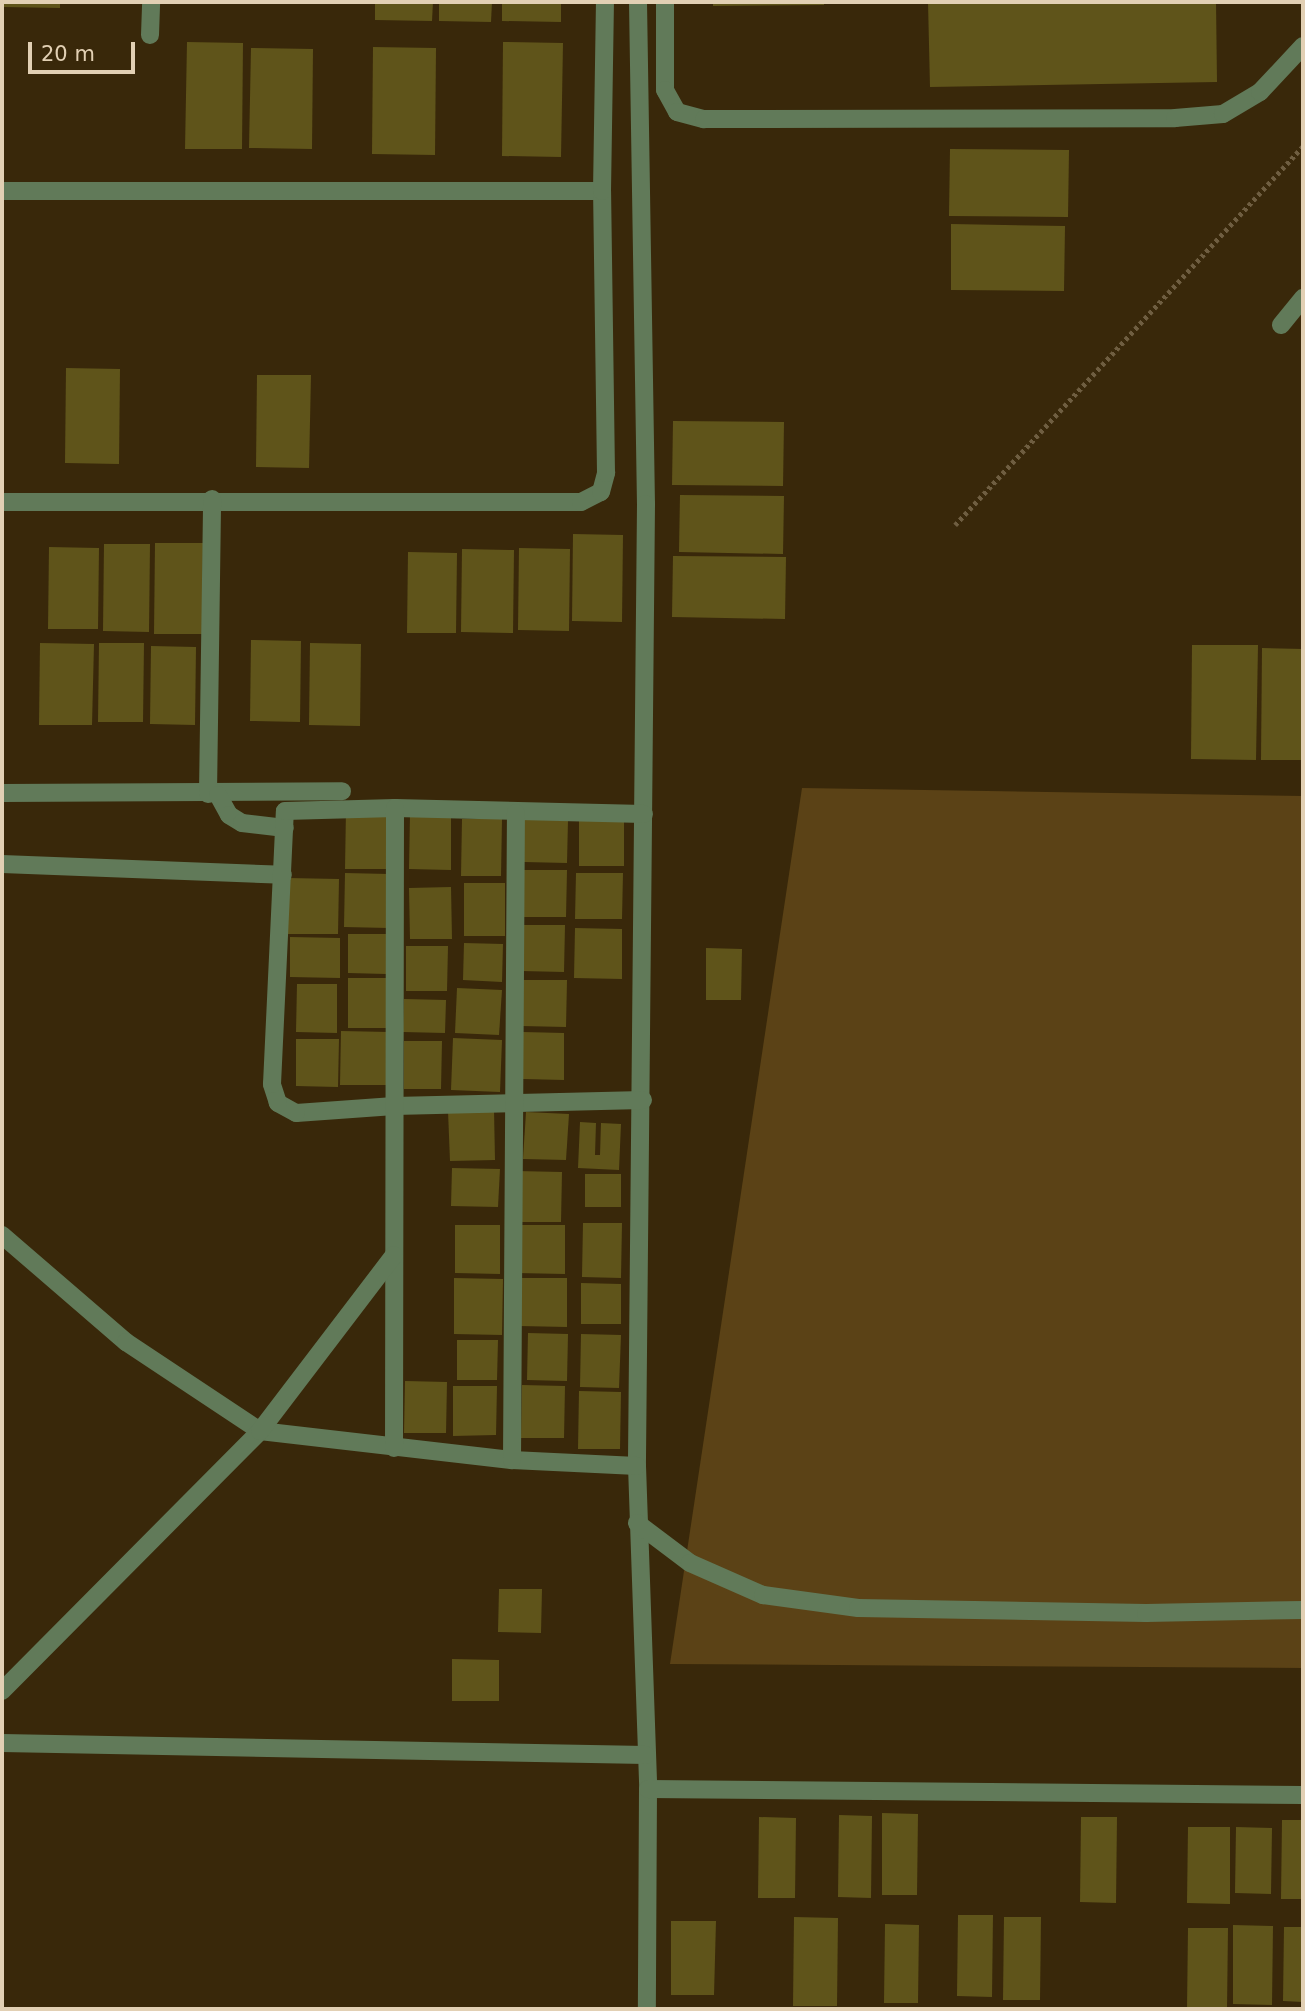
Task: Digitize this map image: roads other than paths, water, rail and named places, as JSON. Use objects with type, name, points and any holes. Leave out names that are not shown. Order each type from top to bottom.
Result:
[{"type":"street","points":[[150,35],[151,2]]},
{"type":"street","points":[[2,502],[212,499],[581,502],[601,492],[606,473],[602,191],[605,2]]},
{"type":"street","points":[[638,2],[646,504],[643,1100],[637,1523],[648,1789],[647,2009]]},
{"type":"street","points":[[665,2],[665,90],[677,112],[704,119],[1161,118],[1223,114],[1260,92],[1303,47]]},
{"type":"street","points":[[2,191],[602,191]]},
{"type":"street","points":[[1281,325],[1303,298]]},
{"type":"street","points":[[212,499],[213,794],[229,815],[242,823],[285,828]]},
{"type":"street","points":[[2,793],[213,794],[342,791]]},
{"type":"street","points":[[643,1100],[394,1105],[296,1113],[278,1103],[272,1084],[285,811],[298,808],[395,808],[644,814]]},
{"type":"street","points":[[394,1448],[395,808]]},
{"type":"street","points":[[512,1460],[512,1102],[516,813]]},
{"type":"street","points":[[2,864],[283,875]]},
{"type":"street","points":[[2,1235],[126,1342],[260,1431],[512,1460],[637,1465]]},
{"type":"street","points":[[2,1691],[260,1431],[394,1255]]},
{"type":"street","points":[[637,1523],[690,1563],[763,1595],[858,1608],[1146,1613],[1303,1610]]},
{"type":"street","points":[[2,1743],[646,1755]]},
{"type":"street","points":[[648,1789],[1303,1795]]}]
